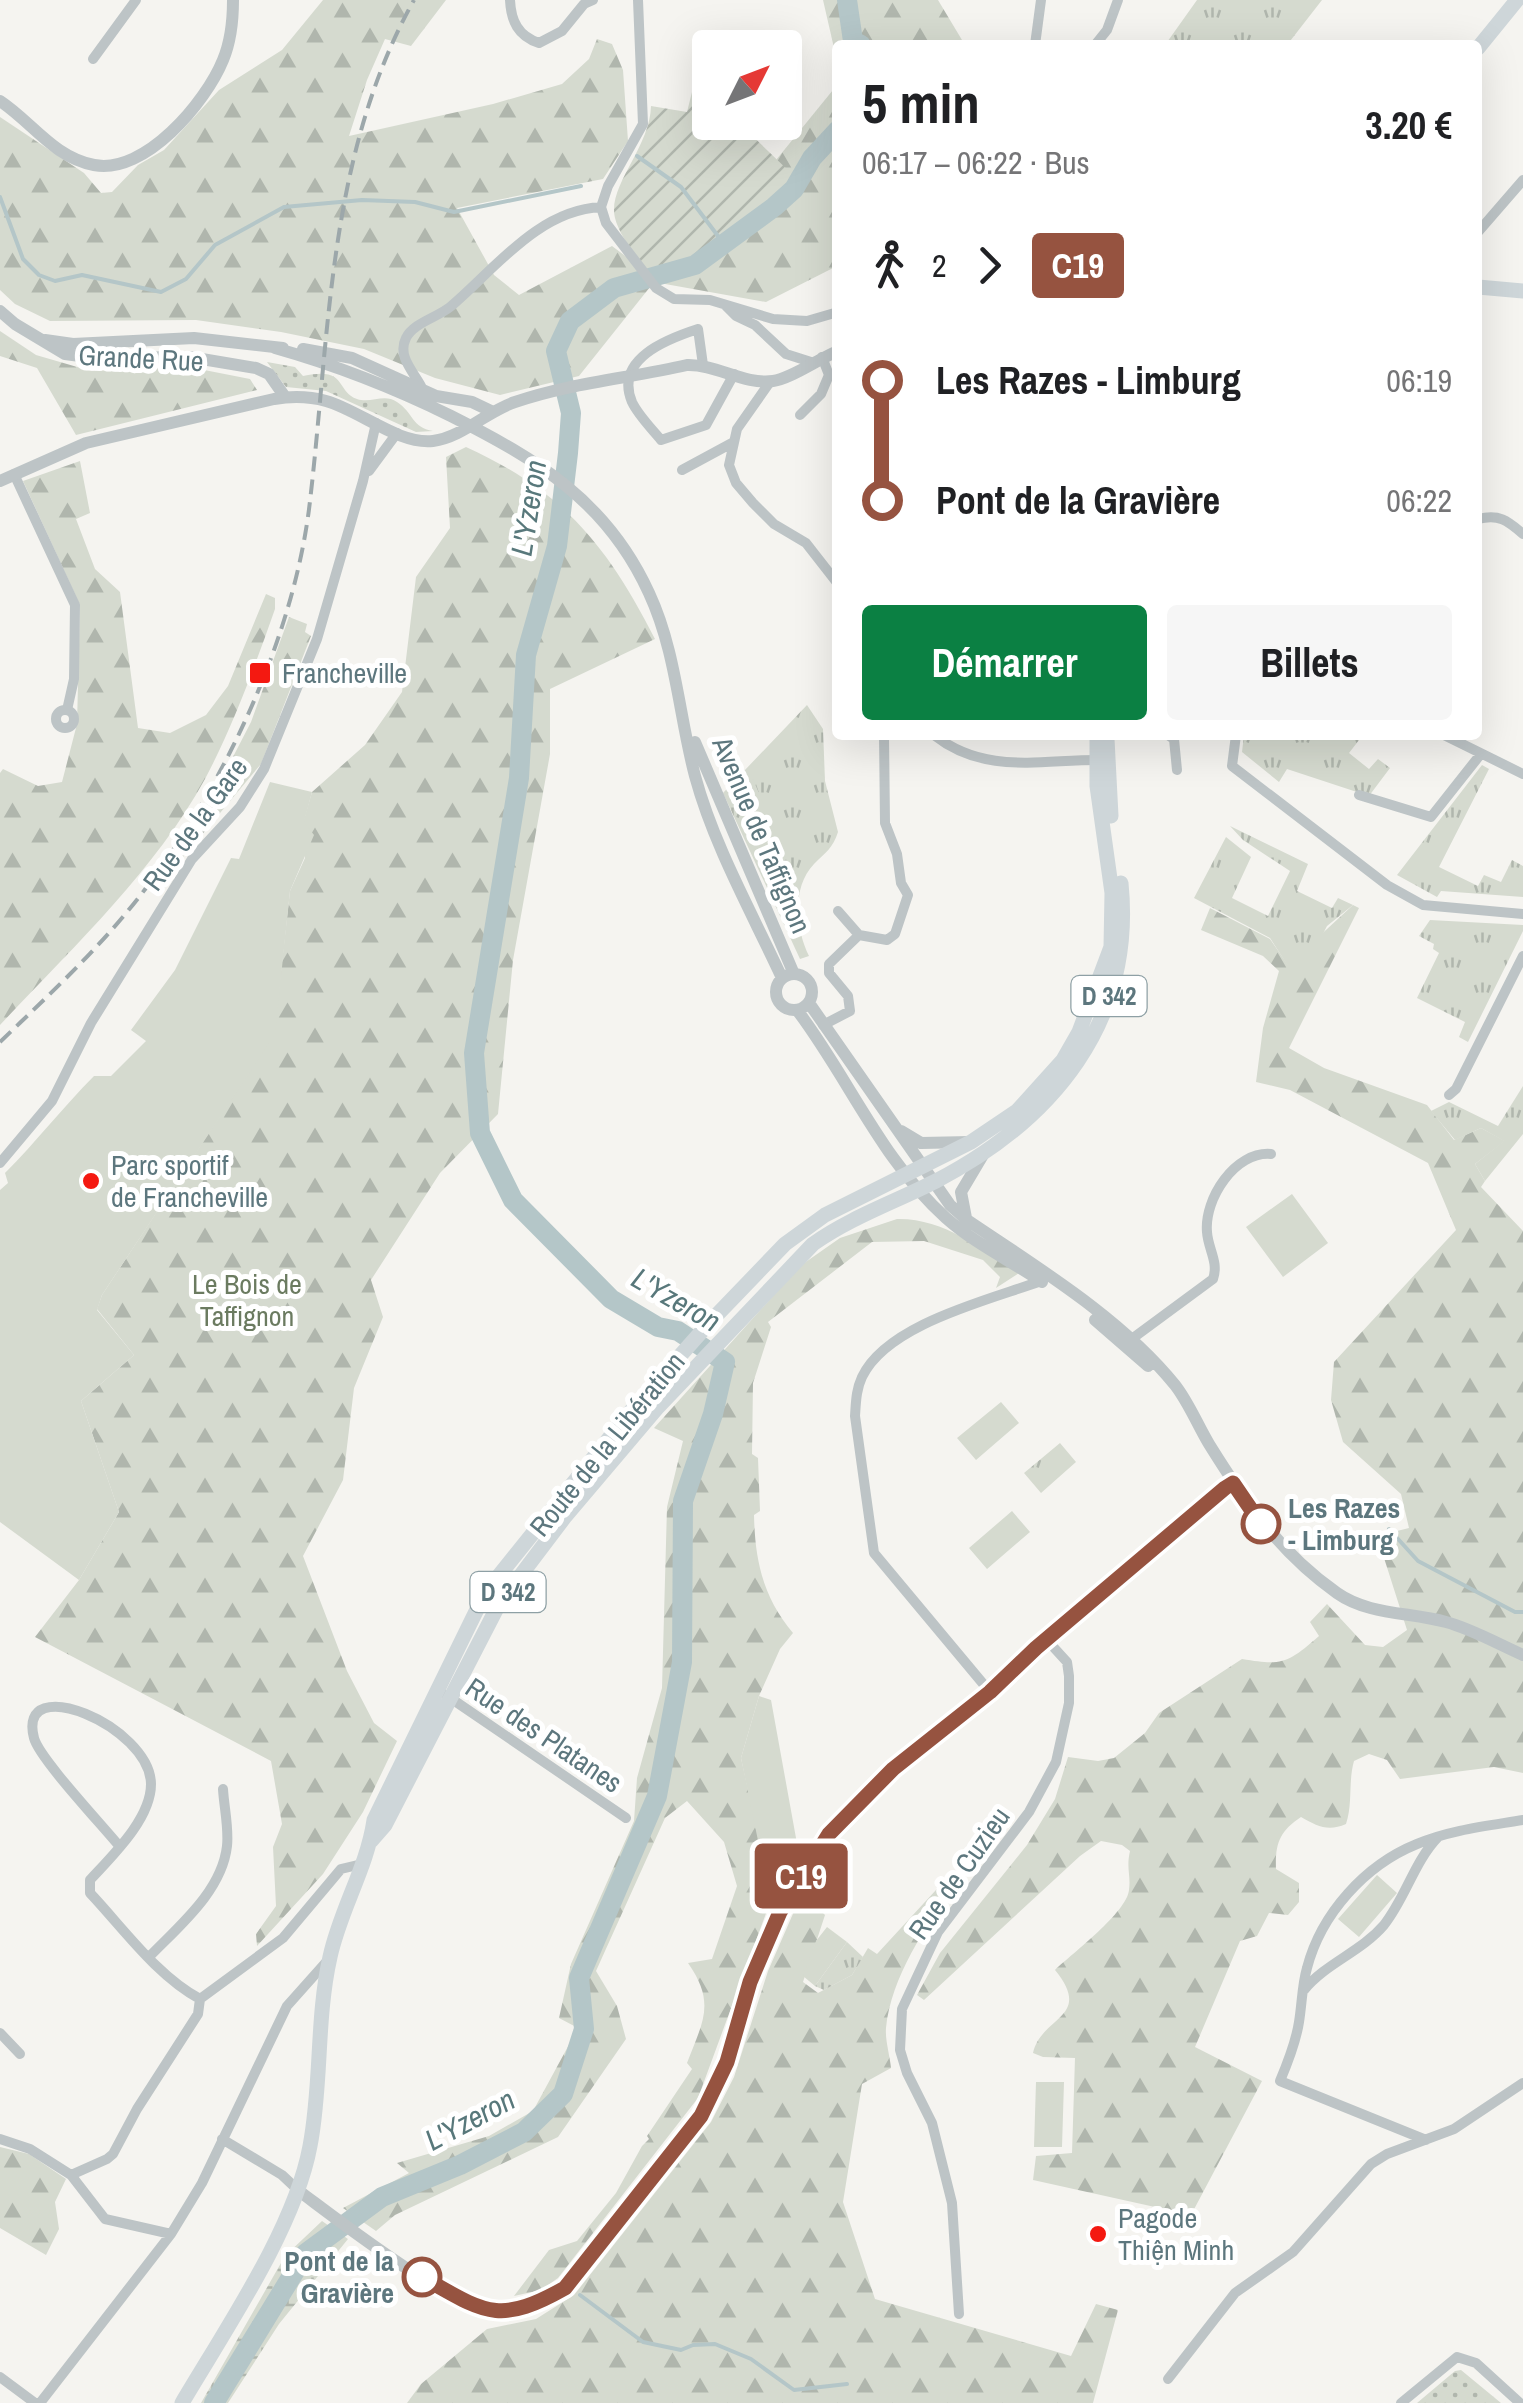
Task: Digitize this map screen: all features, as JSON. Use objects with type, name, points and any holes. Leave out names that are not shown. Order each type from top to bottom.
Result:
[{"type":"main road","points":[[1482,43],[1517,0]]},
{"type":"main road","points":[[1482,286],[1523,291]]},
{"type":"main road","name":"D 342","points":[[920,1179],[1023,1124],[1070,1073],[1105,1006],[1124,912],[1098,740]]},
{"type":"main road","name":"D 342","points":[[1101,760],[1106,740]]},
{"type":"main road","name":"Route de la Libération","points":[[299,2191],[317,2104],[329,1959],[342,1915],[371,1842],[385,1825],[486,1593],[675,1360],[785,1244],[826,1215],[920,1179]]},
{"type":"main road","name":"Route de la Libération","points":[[444,1694],[499,1604],[582,1496],[723,1337],[813,1244],[920,1179]]},
{"type":"main road","name":"D 342","points":[[182,2403],[299,2191]]},
{"type":"street","points":[[93,59],[136,0]]},
{"type":"street","points":[[0,101],[58,152],[95,166],[140,156],[192,111],[210,86],[224,59],[232,30],[233,0]]},
{"type":"street","points":[[510,0],[517,29],[528,39],[539,42],[562,31],[584,4],[593,0]]},
{"type":"street","points":[[638,0],[643,124],[608,186],[601,207],[606,223],[656,288],[674,299],[710,300],[773,319],[807,320],[832,314]]},
{"type":"street","points":[[1037,40],[1041,0]]},
{"type":"street","points":[[1099,40],[1118,0]]},
{"type":"street","points":[[1482,227],[1523,180]]},
{"type":"street","points":[[420,386],[404,359],[405,338],[413,330],[447,310],[516,244],[550,224],[590,207],[601,207]]},
{"type":"street","points":[[724,305],[755,325],[786,354],[816,360],[829,376],[820,394],[800,415]]},
{"type":"street","name":"Grande Rue","points":[[0,311],[14,324],[65,354],[95,358],[190,357],[262,370]]},
{"type":"street","points":[[625,379],[648,351],[668,338],[698,329],[704,364]]},
{"type":"street","name":"Grande Rue","points":[[45,340],[73,344],[194,338],[330,353],[388,372],[436,396],[472,402],[490,414]]},
{"type":"street","name":"Avenue de Taffignon","points":[[275,348],[365,375],[506,444],[550,471],[594,509],[621,543],[651,597],[685,716],[718,802],[774,921],[788,976]]},
{"type":"street","points":[[0,481],[86,443],[264,400],[284,397],[326,401],[417,440],[448,437],[514,402],[704,364],[770,382],[832,353]]},
{"type":"street","points":[[388,372],[404,359]]},
{"type":"street","points":[[262,370],[284,397]]},
{"type":"street","points":[[262,370],[269,382],[264,400]]},
{"type":"street","points":[[625,379],[632,402],[661,440],[706,426],[734,374]]},
{"type":"street","points":[[770,382],[746,414],[732,443],[729,465],[736,484],[774,524],[806,543],[832,576]]},
{"type":"street","name":"Rue de la Gare","points":[[0,1162],[52,1101],[91,1023],[192,859],[240,807],[264,769],[317,639],[376,422]]},
{"type":"street","name":"Rue de la Gare","points":[[363,480],[397,432]]},
{"type":"street","points":[[682,470],[732,443]]},
{"type":"street","points":[[14,474],[75,604],[74,679],[67,710]]},
{"type":"street","points":[[1482,518],[1502,518],[1523,534]]},
{"type":"street","points":[[838,911],[859,936],[886,940],[895,934],[908,895],[884,824],[884,740]]},
{"type":"street","points":[[945,740],[979,756],[1019,765],[1101,760]]},
{"type":"street","points":[[1174,740],[1177,770]]},
{"type":"street","points":[[1235,740],[1232,766],[1388,884],[1423,905],[1523,914]]},
{"type":"street","points":[[1453,740],[1523,774]]},
{"type":"street","points":[[1359,795],[1430,817],[1480,755]]},
{"type":"street","points":[[823,1025],[850,1011],[848,996],[829,973],[829,964],[859,936]]},
{"type":"street","points":[[1450,1095],[1523,956]]},
{"type":"street","name":"Avenue de Taffignon","points":[[788,976],[775,992],[778,1002],[786,1009],[803,1007],[823,1025],[895,1127],[920,1179]]},
{"type":"street","name":"Avenue de Taffignon","points":[[788,976],[809,982],[812,992],[803,1007]]},
{"type":"street","name":"Avenue de Taffignon","points":[[803,1007],[920,1179]]},
{"type":"street","points":[[895,1127],[920,1143],[977,1148],[961,1192],[967,1220]]},
{"type":"street","points":[[1133,1338],[1213,1279],[1216,1271],[1207,1232],[1213,1199],[1232,1172],[1251,1156],[1271,1154]]},
{"type":"street","points":[[920,1179],[967,1220],[1133,1338],[1188,1402],[1233,1483],[1279,1544],[1346,1599],[1383,1611],[1449,1622],[1523,1655]]},
{"type":"street","points":[[920,1179],[948,1220],[1093,1319],[1142,1360],[1199,1426]]},
{"type":"street","points":[[990,1692],[874,1553],[855,1416],[856,1394],[875,1359],[909,1331],[1041,1281],[1080,1300]]},
{"type":"street","points":[[1093,1319],[1133,1338]]},
{"type":"street","points":[[222,2140],[282,2175],[328,2212],[473,2307],[499,2312],[517,2309],[534,2305],[565,2288],[701,2116],[727,2062],[750,1982],[780,1912],[810,1862],[851,1810],[893,1769],[990,1692],[1046,1639],[1233,1483]]},
{"type":"street","name":"Rue de Cuzieu","points":[[959,2314],[952,2203],[932,2123],[907,2074],[900,2050],[902,2009],[938,1932],[1029,1812],[1056,1762],[1069,1704],[1070,1676],[1067,1662],[1046,1639]]},
{"type":"street","name":"Rue des Platanes","points":[[444,1694],[626,1818]]},
{"type":"street","points":[[120,1847],[39,1749],[33,1726],[47,1708],[68,1706],[112,1728],[147,1763],[150,1792],[133,1832],[120,1847],[90,1880],[90,1893],[187,1992],[200,1999]]},
{"type":"street","points":[[150,1956],[196,1908],[218,1876],[228,1845],[222,1789]]},
{"type":"street","points":[[1426,2140],[1280,2081],[1296,2039],[1312,1952],[1325,1924],[1347,1894],[1397,1854],[1439,1836],[1523,1820]]},
{"type":"street","points":[[1303,1992],[1315,1977],[1354,1952],[1382,1927],[1406,1895],[1425,1851],[1439,1836]]},
{"type":"street","points":[[1397,1854],[1408,1856],[1416,1871]]},
{"type":"street","points":[[71,2174],[113,2154],[198,2014],[200,1999],[283,1938],[305,1916],[330,1878],[341,1869],[362,1864]]},
{"type":"street","points":[[1312,1952],[1315,1959],[1330,1966]]},
{"type":"street","name":"Route de la Libération","points":[[38,2403],[171,2234],[202,2183],[287,2006],[329,1959]]},
{"type":"street","points":[[0,2033],[20,2054]]},
{"type":"street","points":[[1168,2379],[1235,2293],[1293,2252],[1371,2164],[1454,2129],[1523,2083]]},
{"type":"street","points":[[0,2140],[30,2149],[71,2174],[105,2219],[171,2234]]},
{"type":"street","points":[[1401,2403],[1456,2357],[1476,2363],[1520,2403]]},
{"type":"street","points":[[0,2377],[38,2403]]},
{"type":"green space","points":[[323,0],[446,0],[411,46],[385,39],[349,136],[493,104],[562,84],[589,59],[597,39],[612,44],[623,70],[628,141],[603,179],[457,208],[494,275],[519,295],[612,246],[636,264],[694,261],[792,140],[802,140],[802,128],[832,91],[832,269],[766,302],[654,282],[579,376],[500,395],[435,378],[364,349],[281,332],[196,320],[50,321],[15,304],[0,290],[0,117],[84,173],[101,193],[112,192],[138,165],[164,150],[219,90],[282,50]]},
{"type":"green space","points":[[823,0],[938,0],[962,40],[832,40]]},
{"type":"green space","points":[[1197,0],[1322,0],[1291,40],[1169,40]]},
{"type":"green space","points":[[692,92],[692,140],[757,140],[794,176],[694,261],[642,267],[617,224],[617,193],[644,137],[651,106],[687,112]]},
{"type":"green space","points":[[0,331],[36,355],[91,371],[189,367],[250,379],[257,390],[76,435],[37,368],[0,356]]},
{"type":"green space","points":[[267,362],[295,367],[303,376],[327,374],[357,399],[392,399],[421,427],[433,431],[416,432],[326,391],[286,387]]},
{"type":"green space","name":"Le Bois de Taffignon","points":[[466,447],[530,482],[579,524],[619,576],[655,639],[550,689],[550,754],[513,960],[498,1114],[440,1173],[371,1280],[383,1317],[354,1388],[343,1480],[303,1556],[347,1671],[374,1723],[397,1741],[363,1812],[323,1874],[257,1946],[256,1934],[276,1906],[273,1847],[282,1824],[271,1761],[35,1637],[79,1580],[119,1512],[81,1401],[134,1355],[97,1309],[102,1295],[274,1034],[290,891],[305,858],[303,823],[312,792],[365,745],[402,692],[416,577],[450,528],[446,457]]},
{"type":"green space","points":[[80,461],[90,513],[76,519],[95,569],[120,592],[138,728],[170,733],[206,715],[228,686],[266,594],[275,598],[275,609],[225,738],[185,813],[110,908],[0,1025],[0,773],[3,769],[38,786],[62,782],[77,724],[80,605],[23,481]]},
{"type":"green space","points":[[289,617],[307,624],[305,632],[311,636],[261,764],[169,874],[163,871],[219,784],[251,722]]},
{"type":"green space","points":[[807,705],[823,729],[825,781],[838,832],[802,885],[799,922],[809,956],[800,959],[723,793]]},
{"type":"green space","points":[[1243,740],[1359,740],[1349,753],[1369,769],[1378,759],[1390,768],[1369,796],[1287,769],[1279,782],[1242,752]]},
{"type":"green space","points":[[1482,765],[1489,769],[1439,867],[1478,886],[1484,875],[1501,882],[1512,860],[1523,866],[1523,897],[1441,891],[1437,897],[1397,875]]},
{"type":"green space","points":[[753,779],[784,853],[761,863],[729,789]]},
{"type":"green space","name":"Parc sportif de Francheville","points":[[270,782],[312,792],[304,822],[314,835],[290,891],[275,1034],[102,1295],[97,1310],[134,1355],[81,1401],[119,1512],[79,1580],[0,1522],[0,1190],[8,1183],[5,1173],[94,1076],[111,1076],[146,1041],[131,1030],[175,970],[231,858],[239,859]]},
{"type":"green space","points":[[1230,826],[1308,864],[1297,891],[1332,908],[1338,898],[1353,905],[1327,926],[1307,965],[1288,966],[1270,938],[1194,898],[1226,837],[1251,857],[1232,898],[1268,916],[1290,871],[1243,840]]},
{"type":"green space","points":[[1353,905],[1359,908],[1289,1048],[1324,1068],[1427,1105],[1454,1140],[1481,1128],[1505,1141],[1475,1164],[1485,1181],[1481,1187],[1523,1231],[1523,1773],[1494,1767],[1400,1779],[1387,1760],[1369,1754],[1354,1761],[1346,1824],[1323,1827],[1301,1817],[1288,1827],[1278,1845],[1276,1869],[1299,1883],[1299,1902],[1288,1915],[1269,1913],[1257,1936],[1240,1941],[1195,2047],[1262,2081],[1191,2215],[1033,2180],[1036,2156],[1072,2153],[1075,2058],[1033,2053],[1045,2031],[1067,2008],[1066,1986],[1055,1970],[1126,1899],[1130,1851],[1122,1845],[1101,1841],[924,2000],[917,1995],[940,1953],[1027,1845],[1055,1799],[1068,1757],[1098,1761],[1114,1758],[1145,1733],[1159,1713],[1242,1659],[1276,1662],[1292,1657],[1319,1636],[1310,1622],[1327,1604],[1365,1645],[1383,1647],[1407,1630],[1377,1536],[1409,1528],[1401,1494],[1343,1442],[1331,1400],[1334,1362],[1456,1230],[1428,1163],[1290,1090],[1256,1082],[1263,1028],[1279,971],[1263,956],[1201,930],[1210,908],[1270,939],[1288,965]]},
{"type":"green space","points":[[1430,920],[1523,925],[1468,1042],[1459,1037],[1465,1022],[1417,998],[1439,953],[1433,949],[1434,944],[1419,936]]},
{"type":"green space","points":[[1523,1086],[1523,1134],[1485,1181],[1475,1164],[1504,1141],[1481,1128],[1455,1140],[1431,1111],[1449,1102],[1498,1126]]},
{"type":"green space","points":[[1292,1194],[1328,1243],[1283,1277],[1246,1227]]},
{"type":"green space","points":[[897,1219],[946,1229],[1019,1273],[996,1288],[1000,1277],[983,1260],[924,1241],[872,1242],[768,1322],[771,1327],[753,1383],[752,1454],[758,1458],[760,1511],[754,1515],[755,1532],[768,1592],[793,1633],[780,1649],[759,1696],[741,1758],[772,1897],[698,2098],[558,2278],[541,2290],[514,2296],[549,2250],[577,2241],[616,2193],[649,2139],[647,2136],[692,2069],[687,2063],[702,2023],[704,2001],[688,1963],[712,1959],[737,1886],[724,1842],[687,1801],[665,1818],[596,1971],[617,2006],[626,2039],[558,2137],[395,2215],[376,2231],[343,2208],[409,2173],[397,2163],[489,2136],[533,2111],[578,2028],[559,2018],[571,1964],[634,1821],[637,1778],[662,1688],[667,1507],[683,1441],[654,1428],[800,1266],[840,1238]]},
{"type":"green space","points":[[1001,1402],[1019,1423],[976,1460],[957,1438]]},
{"type":"green space","points":[[1060,1443],[1076,1462],[1041,1493],[1024,1473]]},
{"type":"green space","points":[[1012,1511],[1030,1532],[987,1569],[969,1548]]},
{"type":"green space","points":[[759,1696],[771,1700],[797,1856],[762,1860],[741,1758]]},
{"type":"green space","points":[[831,1858],[847,1870],[817,1907],[825,1915],[803,1982],[818,1993],[852,1975],[868,1948],[877,1954],[947,1878],[955,1885],[922,1935],[895,1990],[886,2028],[891,2068],[862,2084],[843,2202],[875,2299],[1071,2356],[1096,2304],[1118,2310],[1093,2403],[407,2403],[421,2384],[487,2329],[536,2319],[574,2295],[711,2122],[734,2077],[768,1971],[799,1900]]},
{"type":"green space","points":[[1377,1875],[1397,1893],[1359,1937],[1338,1919]]},
{"type":"green space","points":[[827,1927],[847,1942],[815,1986],[803,1976],[816,1941]]},
{"type":"green space","points":[[847,1942],[863,1957],[852,1975],[824,1990],[815,1986]]},
{"type":"green space","points":[[1036,2082],[1064,2082],[1062,2147],[1034,2147]]},
{"type":"green space","points":[[0,2147],[29,2154],[66,2179],[55,2202],[59,2229],[46,2255],[0,2228]]},
{"type":"green space","points":[[322,2221],[348,2239],[279,2324],[228,2403],[201,2403],[285,2256]]},
{"type":"green space","points":[[1461,2370],[1501,2403],[1417,2403],[1455,2371]]},
{"type":"waterway","name":"L'Yzeron","points":[[847,0],[853,40]]},
{"type":"waterway","name":"L'Yzeron","points":[[214,2403],[306,2253],[382,2197],[460,2165],[524,2132],[563,2094],[584,2029],[579,1978],[657,1796],[682,1662],[683,1501],[713,1414],[725,1362],[678,1331],[658,1327],[611,1299],[513,1200],[480,1133],[474,1053],[519,778],[526,655],[557,546],[568,453],[571,413],[556,351],[570,321],[614,288],[695,265],[774,207],[794,189],[812,158],[832,136]]},
{"type":"waterway","points":[[637,156],[681,187],[724,244]]},
{"type":"waterway","points":[[0,197],[23,259],[39,275],[55,281],[82,275],[161,292],[186,279],[215,245],[284,207],[362,200],[415,202],[454,212],[581,186]]},
{"type":"waterway","points":[[1389,1529],[1418,1561],[1515,1612],[1523,1612]]},
{"type":"waterway","points":[[580,2295],[643,2342],[681,2350],[715,2344],[751,2359],[794,2390],[847,2384]]},
{"type":"railway","points":[[0,1042],[76,968],[146,888],[203,802],[273,654],[302,551],[337,245],[349,181],[364,119],[414,0]]},
{"type":"bus line","name":"C19","points":[[422,2277],[473,2307],[499,2312],[534,2305],[565,2288],[701,2116],[727,2062],[750,1982],[780,1912],[829,1834],[893,1769],[1016,1670],[1036,1648],[1225,1488],[1233,1483],[1261,1524]]},
{"type":"place","name":"Francheville","points":[[260,673]]},
{"type":"place","name":"Parc sportif de Francheville","points":[[91,1181]]},
{"type":"place","name":"Les Razes - Limburg","points":[[1261,1524]]},
{"type":"place","name":"Pagode Thiện Minh","points":[[1098,2234]]},
{"type":"place","name":"Pont de la Gravière","points":[[422,2277]]}]
